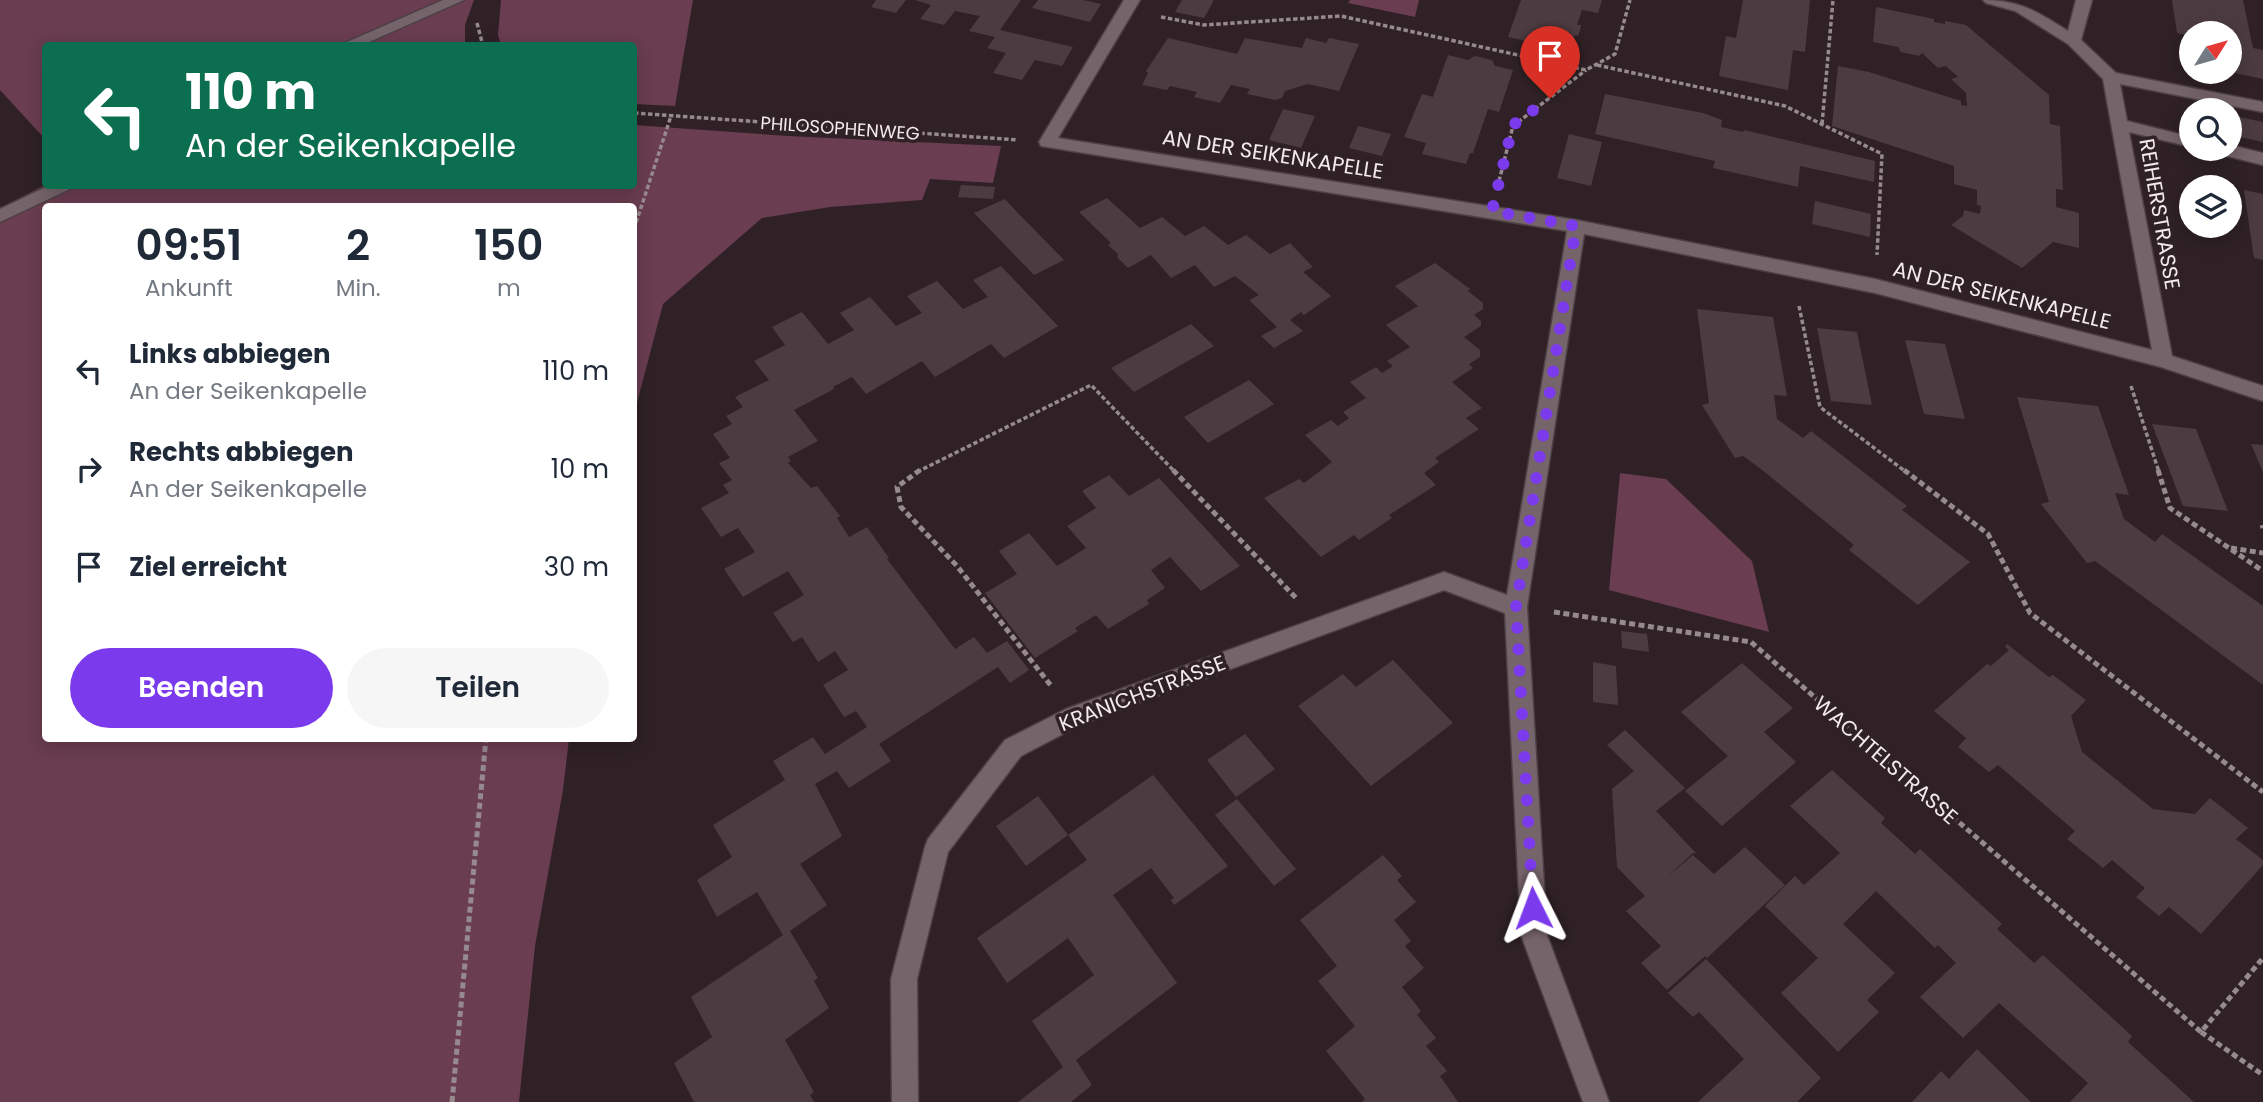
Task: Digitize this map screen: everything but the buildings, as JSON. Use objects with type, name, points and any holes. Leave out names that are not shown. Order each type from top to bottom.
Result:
[{"type":"street","points":[[355,42],[456,0]]},
{"type":"street","points":[[1991,0],[2020,8],[2073,41],[2111,77],[2263,107]]},
{"type":"street","points":[[2073,41],[2084,0]]},
{"type":"street","points":[[1047,142],[1129,5]]},
{"type":"street","name":"REIHERSTRASSE","points":[[2111,77],[2163,360]]},
{"type":"street","points":[[2121,125],[2179,139]]},
{"type":"street","name":"AN DER SEIKENKAPELLE","points":[[1047,142],[1492,211],[1875,286],[2163,360],[2263,394]]},
{"type":"street","points":[[2242,154],[2263,159]]},
{"type":"street","points":[[0,216],[56,189]]},
{"type":"street","points":[[1576,226],[1516,607],[1534,935],[1596,1102]]},
{"type":"street","name":"KRANICHSTRASSE","points":[[905,1102],[904,979],[937,847],[1013,748],[1074,716],[1444,581],[1516,607]]},
{"type":"path","points":[[1492,211],[1513,125],[1586,70],[1615,54],[1630,0]]},
{"type":"path","points":[[1822,124],[1833,0]]},
{"type":"path","points":[[1129,5],[1204,26],[1341,16],[1586,70]]},
{"type":"path","name":"AN DER SEIKENKAPELLE","points":[[1597,65],[1784,106],[1882,154],[1875,286]]},
{"type":"path","name":"PHILOSOPHENWEG","points":[[637,113],[1047,142]]},
{"type":"path","points":[[637,220],[671,116]]},
{"type":"path","points":[[1791,270],[1820,407],[1988,534],[2030,613],[2263,792]]},
{"type":"path","name":"AN DER SEIKENKAPELLE","points":[[2119,348],[2170,508],[2263,571]]},
{"type":"path","points":[[1074,716],[957,566],[901,508],[897,487],[917,472],[1091,386],[1322,625]]},
{"type":"path","points":[[2230,548],[2263,553]]},
{"type":"path","name":"WACHTELSTRASSE","points":[[1516,607],[1751,642],[2201,1032],[2263,1075]]},
{"type":"path","points":[[452,1102],[486,742]]},
{"type":"path","points":[[2201,1032],[2263,958]]},
{"type":"shaded area","points":[[0,0],[474,0],[465,25],[465,42],[42,42],[42,136],[0,90]]},
{"type":"shaded area","points":[[501,0],[693,0],[675,106],[637,104],[637,42],[500,42],[498,35]]},
{"type":"shaded area","points":[[1350,0],[1419,0],[1415,17],[1348,3]]},
{"type":"shaded area","points":[[637,125],[788,136],[1001,146],[993,183],[930,179],[922,200],[830,207],[762,218],[663,304],[637,403],[637,203],[42,203],[42,742],[569,742],[563,790],[535,946],[519,1102],[0,1102],[0,208],[42,187],[42,189],[637,189]]},
{"type":"shaded area","points":[[1620,473],[1666,479],[1752,561],[1769,632],[1609,590]]},
{"type":"route","points":[[1533,908],[1516,607],[1576,226],[1492,211],[1513,125],[1550,98]]}]
